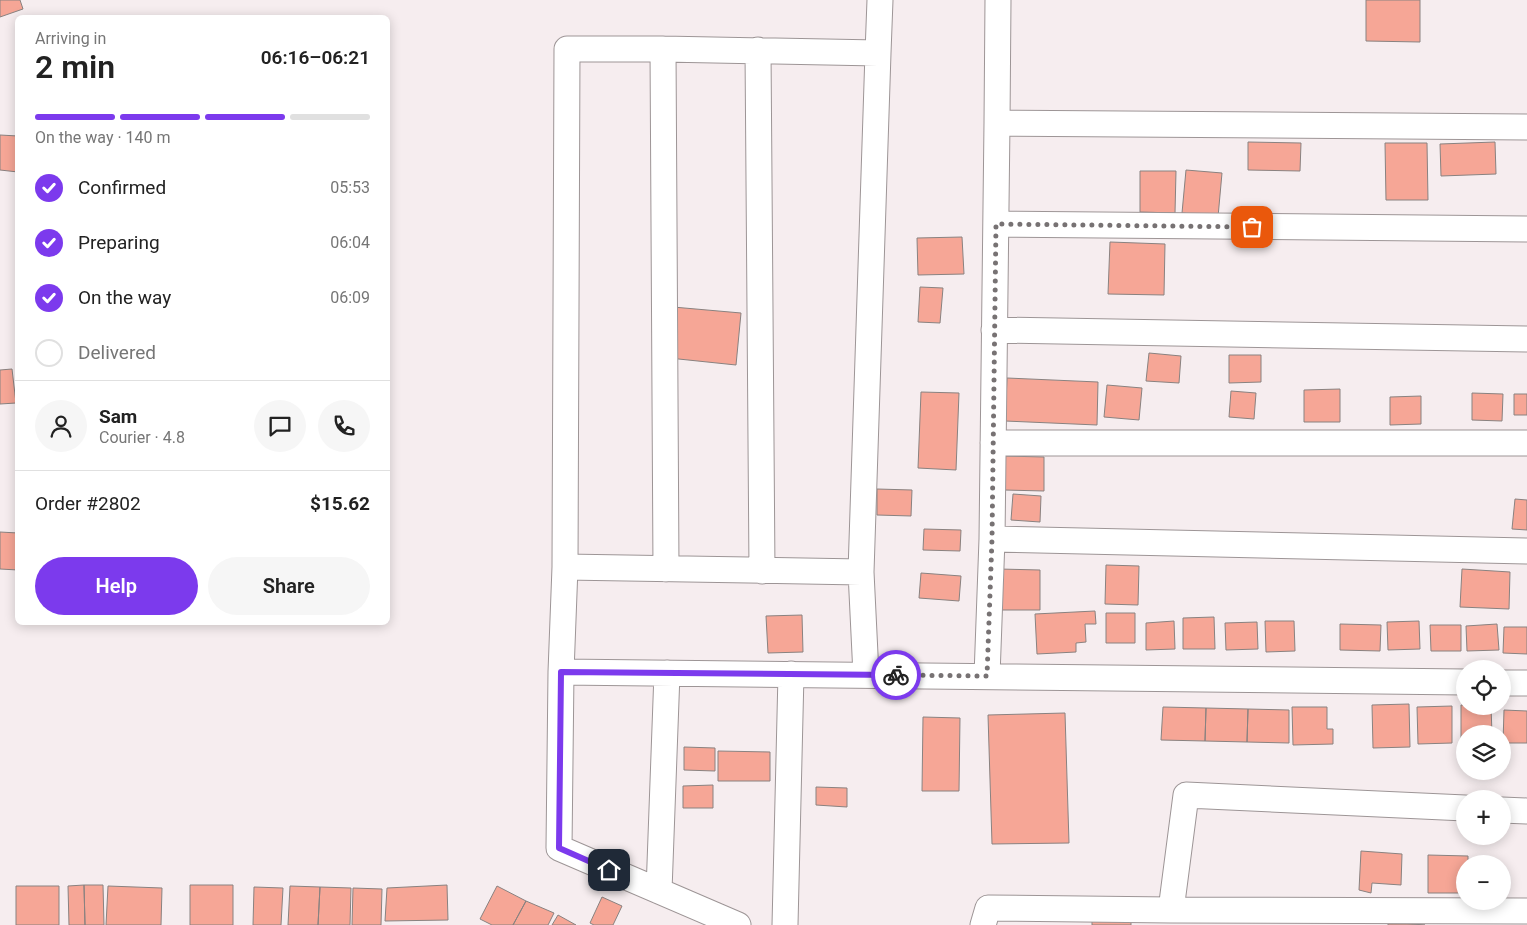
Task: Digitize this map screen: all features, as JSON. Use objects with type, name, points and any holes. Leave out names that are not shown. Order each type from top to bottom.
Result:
[{"type":"street","points":[[866,675],[861,572],[880,0]]},
{"type":"street","points":[[987,676],[992,539],[998,0]]},
{"type":"street","points":[[738,925],[559,848],[564,567],[567,49],[878,53]]},
{"type":"street","points":[[663,49],[666,569]]},
{"type":"street","points":[[758,50],[762,571]]},
{"type":"street","points":[[997,123],[1527,127]]},
{"type":"street","points":[[996,224],[1527,229]]},
{"type":"street","points":[[994,330],[1527,339]]},
{"type":"street","points":[[993,443],[1527,443]]},
{"type":"street","points":[[992,539],[1527,551]]},
{"type":"street","points":[[564,567],[861,572]]},
{"type":"street","points":[[561,672],[1456,682]]},
{"type":"street","points":[[659,891],[667,673]]},
{"type":"street","points":[[785,925],[791,674]]},
{"type":"street","points":[[1511,683],[1527,683]]},
{"type":"street","points":[[1171,910],[1186,795],[1456,808]]},
{"type":"street","points":[[1511,810],[1527,811]]},
{"type":"street","points":[[983,925],[988,908],[1527,911]]},
{"type":"building","points":[[0,0],[20,0],[23,9],[0,17]]},
{"type":"building","points":[[1366,0],[1420,0],[1420,42],[1366,41]]},
{"type":"building","points":[[0,135],[15,136],[15,172],[0,170]]},
{"type":"building","points":[[1248,142],[1301,143],[1300,171],[1248,170]]},
{"type":"building","points":[[1495,142],[1496,174],[1441,176],[1440,144]]},
{"type":"building","points":[[1385,143],[1427,143],[1428,200],[1386,200]]},
{"type":"building","points":[[1186,170],[1222,173],[1218,217],[1182,213]]},
{"type":"building","points":[[1140,171],[1176,171],[1175,213],[1140,212]]},
{"type":"building","points":[[962,237],[964,274],[918,275],[917,238]]},
{"type":"building","points":[[1110,242],[1165,244],[1164,295],[1108,294]]},
{"type":"building","points":[[920,287],[943,288],[940,323],[918,322]]},
{"type":"building","points":[[673,307],[741,313],[736,365],[669,358]]},
{"type":"building","points":[[1149,353],[1181,356],[1179,383],[1146,381]]},
{"type":"building","points":[[1229,355],[1261,355],[1261,382],[1229,383]]},
{"type":"building","points":[[12,369],[15,403],[0,404],[0,370]]},
{"type":"building","points":[[1007,378],[1098,382],[1097,425],[1005,421]]},
{"type":"building","points":[[1107,385],[1142,388],[1139,420],[1104,417]]},
{"type":"building","points":[[1340,389],[1340,422],[1304,422],[1304,390]]},
{"type":"building","points":[[1231,391],[1256,393],[1254,419],[1229,417]]},
{"type":"building","points":[[921,392],[959,393],[956,470],[918,468]]},
{"type":"building","points":[[1472,393],[1503,394],[1502,421],[1472,420]]},
{"type":"building","points":[[1514,394],[1527,394],[1527,415],[1514,415]]},
{"type":"building","points":[[1421,396],[1421,424],[1390,425],[1390,397]]},
{"type":"building","points":[[1004,456],[1044,457],[1044,491],[1004,490]]},
{"type":"building","points":[[877,489],[912,490],[911,516],[877,515]]},
{"type":"building","points":[[1013,494],[1041,496],[1040,522],[1011,520]]},
{"type":"building","points":[[1515,499],[1527,500],[1527,530],[1512,529]]},
{"type":"building","points":[[924,529],[961,530],[960,551],[923,550]]},
{"type":"building","points":[[0,532],[15,533],[15,570],[0,569]]},
{"type":"building","points":[[1106,565],[1139,566],[1138,605],[1105,604]]},
{"type":"building","points":[[999,569],[1040,570],[1040,610],[999,610]]},
{"type":"building","points":[[1462,569],[1510,572],[1509,609],[1460,607]]},
{"type":"building","points":[[921,573],[961,576],[959,601],[919,598]]},
{"type":"building","points":[[1095,611],[1096,624],[1085,624],[1086,642],[1076,643],[1076,652],[1037,654],[1035,614]]},
{"type":"building","points":[[1106,613],[1135,613],[1135,643],[1106,643]]},
{"type":"building","points":[[802,615],[803,652],[768,653],[766,616]]},
{"type":"building","points":[[1214,617],[1215,649],[1183,649],[1183,618]]},
{"type":"building","points":[[1174,621],[1175,649],[1146,650],[1146,623]]},
{"type":"building","points":[[1265,621],[1294,621],[1295,651],[1266,652]]},
{"type":"building","points":[[1419,621],[1420,649],[1388,650],[1387,622]]},
{"type":"building","points":[[1257,622],[1258,649],[1226,650],[1225,623]]},
{"type":"building","points":[[1340,624],[1381,625],[1380,651],[1340,650]]},
{"type":"building","points":[[1497,624],[1499,650],[1467,651],[1466,626]]},
{"type":"building","points":[[1430,625],[1461,625],[1461,651],[1431,651]]},
{"type":"building","points":[[1504,627],[1527,627],[1527,654],[1503,653]]},
{"type":"building","points":[[1409,704],[1410,747],[1373,748],[1372,705]]},
{"type":"building","points":[[1452,706],[1452,743],[1418,744],[1417,707]]},
{"type":"building","points":[[1163,707],[1206,708],[1205,741],[1161,740]]},
{"type":"building","points":[[1292,707],[1327,707],[1327,729],[1333,729],[1333,744],[1293,745]]},
{"type":"building","points":[[1206,708],[1248,709],[1247,742],[1205,741]]},
{"type":"building","points":[[1248,709],[1289,710],[1289,743],[1247,742]]},
{"type":"building","points":[[1511,710],[1527,711],[1527,743],[1511,743],[1511,725],[1504,725],[1504,715],[1511,715]]},
{"type":"building","points":[[1065,713],[1069,843],[992,844],[988,715]]},
{"type":"building","points":[[1461,715],[1491,715],[1492,725],[1461,725]]},
{"type":"building","points":[[923,717],[960,718],[959,791],[922,791]]},
{"type":"building","points":[[684,747],[715,748],[715,771],[684,770]]},
{"type":"building","points":[[718,751],[770,752],[770,781],[718,781]]},
{"type":"building","points":[[713,785],[713,808],[683,808],[683,786]]},
{"type":"building","points":[[816,787],[847,788],[847,807],[816,805]]},
{"type":"building","points":[[1361,851],[1402,854],[1401,885],[1372,883],[1371,893],[1359,890]]},
{"type":"building","points":[[1428,855],[1456,856],[1456,893],[1428,893]]},
{"type":"building","points":[[84,885],[85,925],[69,925],[68,886]]},
{"type":"building","points":[[84,885],[103,885],[104,925],[85,925]]},
{"type":"building","points":[[190,885],[233,885],[233,925],[190,925]]},
{"type":"building","points":[[447,885],[448,920],[385,921],[387,888]]},
{"type":"building","points":[[16,886],[59,886],[59,925],[16,925]]},
{"type":"building","points":[[108,886],[162,888],[161,925],[106,925]]},
{"type":"building","points":[[290,886],[320,887],[318,925],[288,925]]},
{"type":"building","points":[[497,886],[526,901],[513,925],[492,925],[480,919]]},
{"type":"building","points":[[254,887],[283,888],[281,925],[253,925]]},
{"type":"building","points":[[320,887],[351,888],[350,925],[318,925]]},
{"type":"building","points":[[353,888],[382,889],[381,925],[352,925]]},
{"type":"building","points":[[602,897],[622,906],[613,925],[594,925],[590,923]]},
{"type":"building","points":[[526,901],[554,913],[548,925],[513,925]]},
{"type":"building","points":[[558,915],[576,925],[552,925]]},
{"type":"building","points":[[1092,916],[1131,917],[1131,925],[1092,925]]},
{"type":"building","points":[[1388,922],[1425,925],[1388,925]]},
{"type":"way so far","points":[[896,675],[987,676],[992,539],[996,224],[1252,227]]},
{"type":"route","points":[[609,870],[559,848],[561,672],[896,675]]}]
